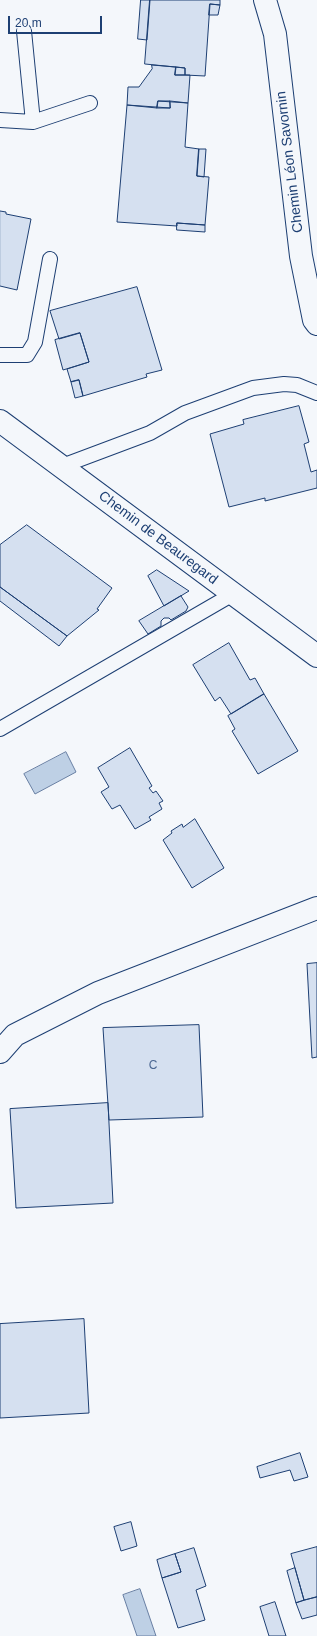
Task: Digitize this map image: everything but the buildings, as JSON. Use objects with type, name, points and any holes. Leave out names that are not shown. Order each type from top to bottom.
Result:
[{"type":"street","name":"Chemin Léon Savornin","points":[[265,0],[275,34],[301,256],[314,320],[317,324]]},
{"type":"street","name":"Chemin de Beauregard","points":[[0,421],[317,656]]},
{"type":"street","points":[[0,1052],[15,1035],[98,993],[317,908]]},
{"type":"lane","points":[[24,31],[33,122]]},
{"type":"lane","points":[[0,120],[33,122],[90,103]]},
{"type":"lane","points":[[0,355],[27,355],[35,342],[50,259]]},
{"type":"lane","points":[[62,466],[150,433],[185,413],[253,388],[284,384],[297,385],[317,393]]},
{"type":"lane","points":[[0,729],[233,594]]},
{"type":"water","points":[[66,752],[76,772],[35,794],[24,774]]},
{"type":"water","points":[[140,1589],[156,1636],[137,1636],[123,1595]]}]
